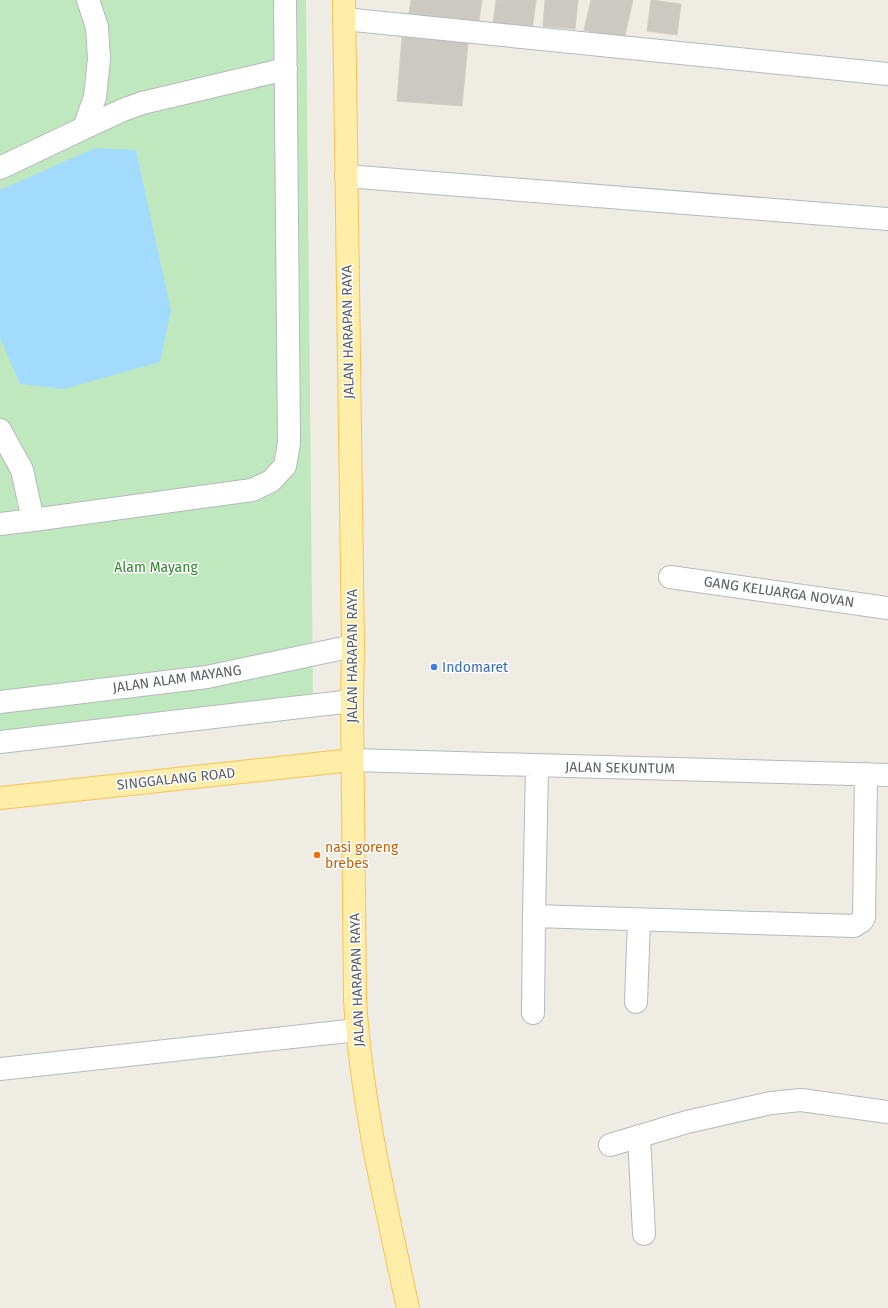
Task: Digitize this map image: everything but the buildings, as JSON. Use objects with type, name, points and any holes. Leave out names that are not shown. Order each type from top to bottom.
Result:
[{"type":"main road","name":"JALAN HARAPAN RAYA","points":[[344,10],[353,646],[352,760],[355,999],[357,1030],[370,1119],[387,1214],[408,1308]]},
{"type":"main road","name":"SINGGALANG ROAD","points":[[0,798],[352,760]]},
{"type":"street","points":[[84,128],[95,96],[99,59],[97,26],[88,0]]},
{"type":"street","points":[[0,524],[252,490],[271,480],[284,466],[289,443],[285,0]]},
{"type":"street","points":[[344,10],[888,74]]},
{"type":"street","points":[[0,168],[123,110],[142,103],[286,69]]},
{"type":"street","points":[[346,176],[888,219]]},
{"type":"street","points":[[0,430],[22,470],[33,520]]},
{"type":"street","name":"GANG KELUARGA NOVAN","points":[[670,577],[888,608]]},
{"type":"street","name":"JALAN ALAM MAYANG","points":[[0,702],[207,678],[353,646]]},
{"type":"street","points":[[0,742],[352,701]]},
{"type":"street","name":"JALAN SEKUNTUM","points":[[352,760],[888,775]]},
{"type":"street","points":[[534,1012],[537,766]]},
{"type":"street","points":[[534,916],[854,926],[862,922],[864,916],[866,774]]},
{"type":"street","points":[[636,1002],[639,920]]},
{"type":"street","points":[[0,1069],[357,1030]]},
{"type":"street","points":[[610,1145],[687,1122],[771,1103],[802,1100],[888,1112]]},
{"type":"street","points":[[639,1136],[644,1234]]},
{"type":"green space","name":"Alam Mayang","points":[[0,0],[306,0],[313,703],[0,745]]},
{"type":"water","points":[[95,148],[136,150],[171,311],[160,362],[64,389],[20,384],[0,338],[0,190]]},
{"type":"place","name":"Indomaret","points":[[434,667]]},
{"type":"place","name":"nasi goreng brebes","points":[[317,855]]}]
